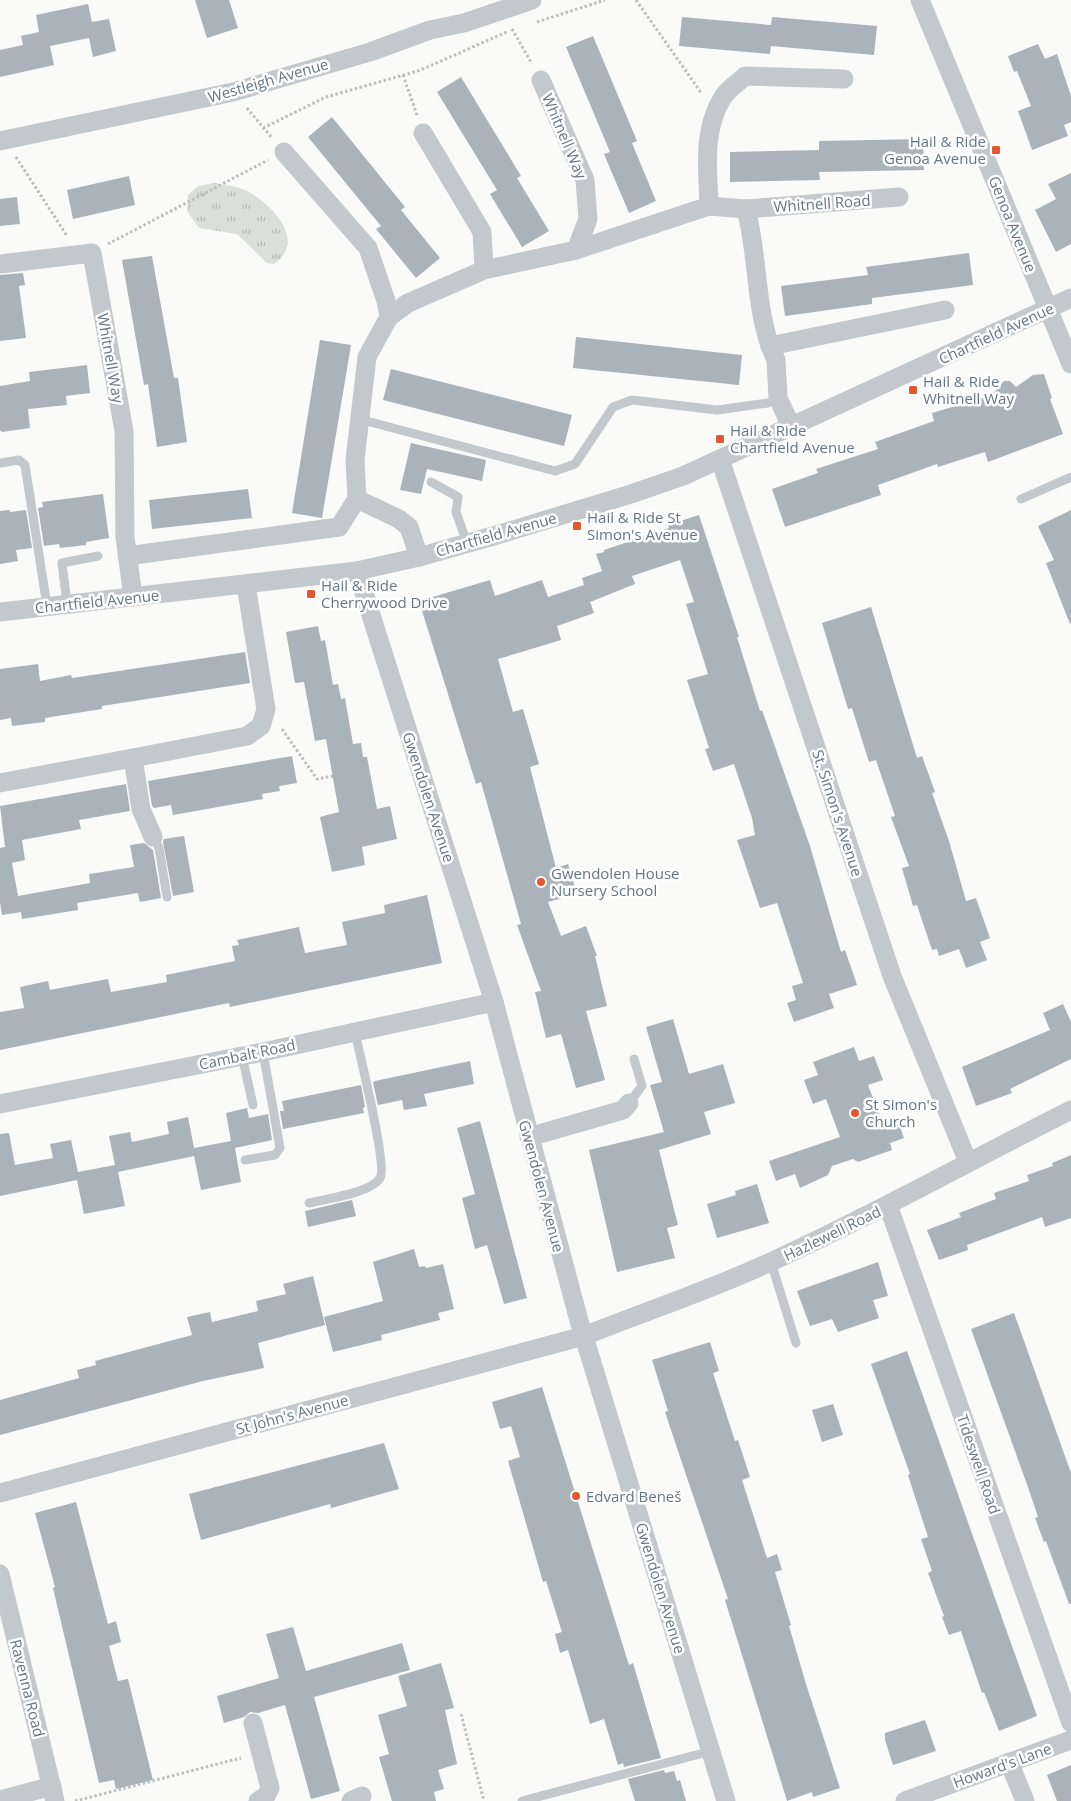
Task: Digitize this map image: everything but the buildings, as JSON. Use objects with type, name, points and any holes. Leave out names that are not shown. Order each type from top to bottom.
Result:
[{"type":"street","name":"Westleigh Avenue","points":[[2,141],[233,92],[370,52],[430,30],[464,23],[532,0]]},
{"type":"street","name":"Genoa Avenue","points":[[920,0],[1071,364]]},
{"type":"street","points":[[709,206],[707,142],[715,113],[724,96],[745,76],[844,79]]},
{"type":"street","name":"Whitnell Way","points":[[541,80],[584,180],[588,219],[576,250]]},
{"type":"street","points":[[423,133],[482,232],[484,270]]},
{"type":"street","points":[[284,152],[368,248],[386,301],[389,317]]},
{"type":"street","name":"Whitnell Road","points":[[746,209],[899,197]]},
{"type":"street","points":[[126,556],[339,527],[357,499],[355,460],[367,357],[389,317],[408,303],[484,270],[576,250],[709,206],[746,209],[752,233],[759,306],[770,346],[776,360],[778,398],[791,426]]},
{"type":"street","points":[[0,264],[92,253]]},
{"type":"street","name":"Whitnell Way","points":[[92,253],[124,431],[126,556],[132,597]]},
{"type":"street","name":"Chartfield Avenue","points":[[0,612],[357,571],[419,557],[467,543],[631,494],[720,459],[1071,298]]},
{"type":"street","points":[[770,346],[945,310]]},
{"type":"street","name":"St. Simon's Avenue","points":[[720,459],[892,976],[968,1162]]},
{"type":"street","points":[[357,499],[399,518],[409,527],[419,557]]},
{"type":"street","name":"Gwendolen Avenue","points":[[357,571],[494,1002],[584,1336],[726,1801]]},
{"type":"street","points":[[0,782],[247,736],[261,726],[266,709],[246,585]]},
{"type":"street","points":[[133,758],[141,809],[153,837]]},
{"type":"street","name":"Cambalt Road","points":[[0,1104],[263,1052],[494,1002]]},
{"type":"street","points":[[529,1137],[623,1110],[629,1103]]},
{"type":"street","name":"Hazlewell Road","points":[[584,1336],[675,1303],[771,1262],[888,1206],[968,1162],[1071,1110]]},
{"type":"street","name":"Tideswell Road","points":[[888,1206],[1071,1723]]},
{"type":"street","name":"St John's Avenue","points":[[0,1493],[584,1336]]},
{"type":"street","name":"Ravenna Road","points":[[0,1574],[54,1793]]},
{"type":"street","points":[[252,1723],[270,1788],[266,1796],[258,1801]]},
{"type":"street","name":"Howard's Lane","points":[[905,1801],[1071,1740]]},
{"type":"street","points":[[1009,1762],[1025,1801]]},
{"type":"street","points":[[0,1800],[54,1793]]},
{"type":"lane","points":[[359,419],[555,471],[575,464],[613,407],[632,400],[717,410],[768,402],[778,398]]},
{"type":"lane","points":[[0,463],[19,460],[25,465],[47,606]]},
{"type":"lane","points":[[1021,499],[1071,477]]},
{"type":"lane","points":[[431,482],[458,497],[456,512],[467,543]]},
{"type":"lane","points":[[67,604],[62,563],[98,556]]},
{"type":"lane","points":[[153,837],[159,848],[167,897]]},
{"type":"lane","points":[[309,1203],[371,1187],[381,1178],[383,1167],[381,1154],[355,1032]]},
{"type":"lane","points":[[245,1160],[275,1155],[280,1148],[263,1052]]},
{"type":"lane","points":[[242,1056],[253,1105]]},
{"type":"lane","points":[[629,1103],[642,1086],[634,1059]]},
{"type":"lane","points":[[771,1262],[796,1343]]},
{"type":"lane","points":[[522,1801],[710,1751]]},
{"type":"path","points":[[531,24],[605,0]]},
{"type":"path","points":[[636,0],[715,113]]},
{"type":"path","points":[[263,128],[326,97],[418,71],[521,26]]},
{"type":"path","points":[[512,29],[541,80]]},
{"type":"path","points":[[403,75],[423,133]]},
{"type":"path","points":[[2,141],[72,243],[92,253],[284,152],[233,92]]},
{"type":"path","points":[[266,709],[317,779],[333,776]]},
{"type":"path","points":[[461,1714],[484,1801]]},
{"type":"path","points":[[75,1801],[261,1753]]},
{"type":"green space","points":[[215,183],[245,190],[275,213],[287,233],[287,244],[284,254],[274,264],[267,263],[237,234],[199,228],[187,211],[188,195],[198,186]]},
{"type":"place","name":"Hail & Ride Genoa Avenue","points":[[996,150]]},
{"type":"place","name":"Hail & Ride Whitnell Way","points":[[913,390]]},
{"type":"place","name":"Hail & Ride Chartfield Avenue","points":[[720,439]]},
{"type":"place","name":"Hail & Ride St Simon's Avenue","points":[[577,526]]},
{"type":"place","name":"Hail & Ride Cherrywood Drive","points":[[311,594]]},
{"type":"place","name":"Gwendolen House Nursery School","points":[[541,882]]},
{"type":"place","name":"St Simon's Church","points":[[855,1113]]},
{"type":"place","name":"Edvard Beneš","points":[[576,1496]]}]
